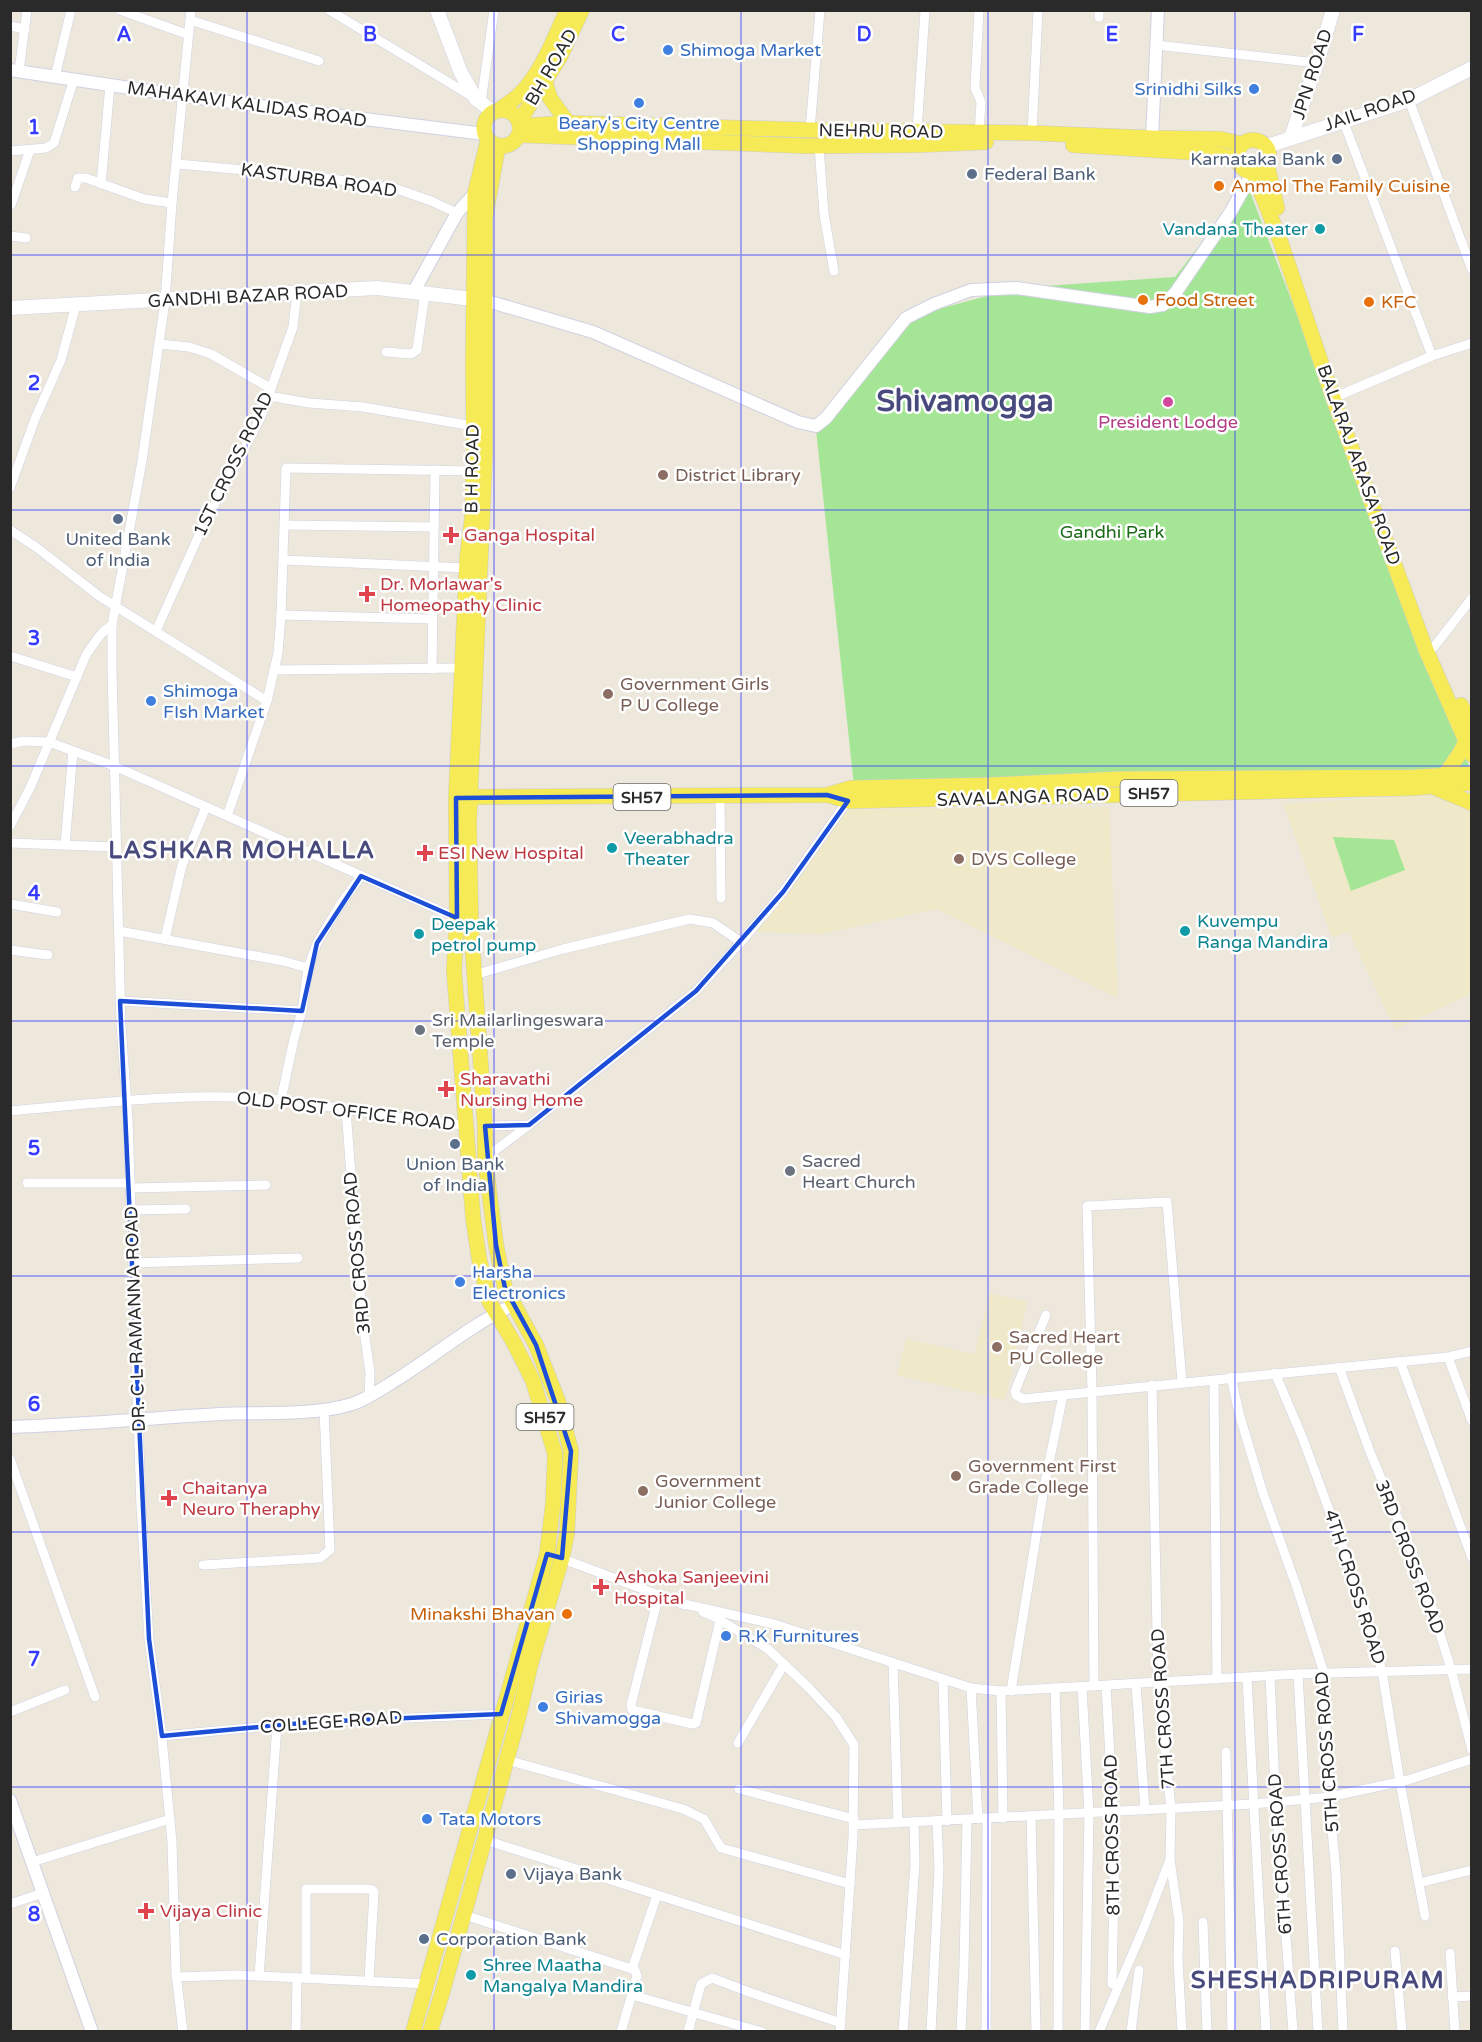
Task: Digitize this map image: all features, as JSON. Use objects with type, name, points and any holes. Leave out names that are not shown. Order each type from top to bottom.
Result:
[{"type":"main road","points":[[437,10],[461,73],[487,106],[511,113],[519,128],[511,144],[490,140]]},
{"type":"main road","name":"BH ROAD","points":[[519,128],[560,57],[582,10]]},
{"type":"main road","name":"JPN ROAD","points":[[1291,137],[1333,10]]},
{"type":"main road","name":"BH ROAD","points":[[487,106],[517,97],[527,86],[546,54],[564,11]]},
{"type":"main road","name":"JAIL ROAD","points":[[1267,146],[1409,100],[1472,68]]},
{"type":"main road","points":[[545,81],[550,98],[568,123]]},
{"type":"main road","points":[[463,797],[475,644],[485,454],[479,300],[490,140],[484,122],[487,106]]},
{"type":"main road","name":"NEHRU ROAD","points":[[519,128],[568,123],[1032,133],[1221,139],[1242,144]]},
{"type":"main road","name":"NEHRU ROAD","points":[[519,128],[819,146],[1031,142],[1219,154],[1237,160]]},
{"type":"main road","points":[[1253,139],[1267,146],[1269,157],[1264,168],[1253,172],[1242,168],[1237,160],[1238,148],[1242,144],[1253,139]]},
{"type":"main road","name":"B H ROAD","points":[[463,797],[462,668],[466,568],[472,519],[473,426],[479,300],[475,193],[490,140]]},
{"type":"main road","points":[[1267,164],[1274,200],[1340,395],[1430,649],[1470,742],[1445,775]]},
{"type":"main road","name":"BALARAJ ARASA ROAD","points":[[1253,172],[1281,243],[1333,398],[1430,649]]},
{"type":"main road","name":"GANDHI BAZAR ROAD","points":[[10,308],[377,288],[479,300]]},
{"type":"main road","name":"SAVALANGA ROAD","points":[[850,795],[1119,779],[1416,777],[1472,774]]},
{"type":"main road","name":"SAVALANGA ROAD","points":[[463,797],[850,795],[1433,786],[1472,783]]},
{"type":"main road","points":[[1433,786],[1472,803]]},
{"type":"main road","name":"SH57","points":[[430,2031],[507,1760],[554,1556],[555,1454],[533,1381],[489,1300],[472,1217],[454,970],[463,797]]},
{"type":"main road","name":"SH57","points":[[413,2031],[501,1714],[554,1556],[567,1533],[570,1451],[558,1401],[536,1345],[505,1288],[496,1245],[485,1158],[469,856],[463,797]]},
{"type":"street","points":[[15,71],[27,10]]},
{"type":"street","points":[[56,77],[71,10]]},
{"type":"street","points":[[120,10],[189,35]]},
{"type":"street","points":[[329,10],[487,106],[494,10]]},
{"type":"street","points":[[810,130],[820,10]]},
{"type":"street","points":[[917,131],[925,10]]},
{"type":"street","points":[[979,10],[975,88],[981,102],[979,133]]},
{"type":"street","points":[[1032,133],[1038,10]]},
{"type":"street","points":[[1152,138],[1158,10]]},
{"type":"street","points":[[191,15],[319,61]]},
{"type":"street","name":"DR. C L RAMANNA ROAD","points":[[183,2031],[176,1977],[170,1819],[149,1639],[141,1506],[140,1419],[127,1101],[120,1001],[112,626],[142,461],[165,301],[172,203],[191,15]]},
{"type":"street","points":[[10,26],[25,29]]},
{"type":"street","points":[[1156,45],[1317,63]]},
{"type":"street","name":"MAHAKAVI KALIDAS ROAD","points":[[15,71],[490,140]]},
{"type":"street","points":[[10,152],[46,148],[54,143],[74,80]]},
{"type":"street","points":[[101,184],[110,85]]},
{"type":"street","points":[[1409,100],[1472,270]]},
{"type":"street","points":[[1343,120],[1432,356]]},
{"type":"street","points":[[819,146],[824,214],[834,271]]},
{"type":"street","points":[[11,206],[30,150]]},
{"type":"street","name":"KASTURBA ROAD","points":[[177,164],[312,176],[394,188],[457,213]]},
{"type":"street","points":[[479,300],[593,332],[798,422],[816,426],[826,418],[906,318],[971,290],[1016,288],[1150,306],[1163,305],[1176,292],[1230,213],[1253,172]]},
{"type":"street","points":[[75,188],[78,178],[81,177],[144,199],[172,203]]},
{"type":"street","points":[[386,352],[411,354],[417,350],[419,292],[457,213],[475,193]]},
{"type":"street","points":[[10,236],[26,238]]},
{"type":"street","name":"1ST CROSS ROAD","points":[[156,631],[204,524],[260,419],[293,327],[297,293]]},
{"type":"street","points":[[10,488],[35,419],[61,360],[76,305]]},
{"type":"street","points":[[1340,395],[1432,356],[1472,343]]},
{"type":"street","points":[[159,344],[189,347],[211,354],[269,392],[309,403],[363,407],[473,426]]},
{"type":"street","points":[[227,816],[267,701],[278,653],[284,560],[286,468],[474,471]]},
{"type":"street","points":[[432,669],[435,470]]},
{"type":"street","points":[[285,525],[434,527]]},
{"type":"street","points":[[10,530],[115,606],[267,701]]},
{"type":"street","points":[[284,560],[466,568]]},
{"type":"street","points":[[1430,649],[1472,598]]},
{"type":"street","points":[[281,615],[432,619]]},
{"type":"street","points":[[10,825],[30,788],[86,655],[105,630],[112,626]]},
{"type":"street","points":[[10,656],[77,677]]},
{"type":"street","points":[[274,670],[462,668]]},
{"type":"street","points":[[12,743],[48,742],[114,766],[457,918]]},
{"type":"street","points":[[65,845],[74,751]]},
{"type":"street","points":[[485,1158],[530,1125],[696,991],[783,892],[850,795]]},
{"type":"street","points":[[720,796],[721,898]]},
{"type":"street","points":[[165,939],[182,865],[206,807]]},
{"type":"street","points":[[10,843],[116,847]]},
{"type":"street","points":[[281,1100],[302,1011],[308,968],[317,942],[361,876]]},
{"type":"street","points":[[10,904],[57,912]]},
{"type":"street","points":[[474,975],[563,949],[690,919],[713,922],[741,942]]},
{"type":"street","points":[[119,931],[283,961],[308,968]]},
{"type":"street","points":[[10,950],[48,956]]},
{"type":"street","points":[[120,1001],[302,1011]]},
{"type":"street","name":"OLD POST OFFICE ROAD","points":[[10,1111],[201,1097],[281,1100],[435,1123],[466,1125]]},
{"type":"street","name":"3RD CROSS ROAD","points":[[346,1110],[361,1306],[370,1373],[369,1395]]},
{"type":"street","points":[[485,1126],[530,1125]]},
{"type":"street","points":[[27,1182],[130,1186],[266,1185]]},
{"type":"street","points":[[1095,1686],[1092,1391],[1087,1206],[1167,1202],[1182,1382]]},
{"type":"street","points":[[131,1210],[186,1209]]},
{"type":"street","points":[[133,1263],[298,1258]]},
{"type":"street","points":[[10,1427],[324,1409],[354,1404],[430,1358],[462,1334],[515,1304]]},
{"type":"street","points":[[1046,1315],[1015,1391],[1016,1395],[1023,1399],[1448,1357],[1472,1351]]},
{"type":"street","points":[[1448,1357],[1472,1422]]},
{"type":"street","points":[[1400,1361],[1472,1558]]},
{"type":"street","name":"3RD CROSS ROAD","points":[[1339,1367],[1395,1514],[1422,1576],[1451,1669],[1472,1750]]},
{"type":"street","name":"4TH CROSS ROAD","points":[[1275,1373],[1303,1439],[1357,1587],[1382,1671],[1425,1916]]},
{"type":"street","name":"5TH CROSS ROAD","points":[[1231,1377],[1239,1413],[1263,1493],[1324,1673],[1343,2031]]},
{"type":"street","points":[[1214,1381],[1217,1679]]},
{"type":"street","name":"7TH CROSS ROAD","points":[[1152,1385],[1158,1683],[1171,1809],[1170,1860],[1179,1921],[1178,1960],[1182,2031]]},
{"type":"street","points":[[1011,1691],[1045,1482],[1063,1395]]},
{"type":"street","points":[[203,1565],[320,1558],[328,1554],[330,1550],[324,1409]]},
{"type":"street","points":[[10,1459],[95,1697]]},
{"type":"street","points":[[554,1556],[659,1594],[720,1620],[768,1648],[836,1717],[854,1745],[854,1822],[841,2029],[712,1978],[701,1983],[688,2031]]},
{"type":"street","points":[[659,1594],[631,1705],[632,1710],[696,1723],[720,1620]]},
{"type":"street","points":[[680,1603],[774,1624],[971,1688],[1001,1691],[1298,1674],[1472,1669]]},
{"type":"street","points":[[893,1663],[898,1823]]},
{"type":"street","points":[[738,1743],[784,1664]]},
{"type":"street","points":[[1298,1674],[1318,2031]]},
{"type":"street","name":"6TH CROSS ROAD","points":[[1270,1676],[1276,1803],[1293,2031]]},
{"type":"street","points":[[1247,1678],[1266,2031]]},
{"type":"street","points":[[931,2031],[942,1821],[943,1679]]},
{"type":"street","points":[[1136,1684],[1145,1810]]},
{"type":"street","name":"8TH CROSS ROAD","points":[[1107,1686],[1115,1845],[1112,1984]]},
{"type":"street","points":[[1082,1687],[1089,1813],[1086,2031]]},
{"type":"street","points":[[971,1688],[983,1819],[986,2031]]},
{"type":"street","points":[[1055,1689],[1059,1815],[1058,2031]]},
{"type":"street","points":[[10,1712],[65,1690]]},
{"type":"street","points":[[1001,1691],[1004,1818]]},
{"type":"street","name":"COLLEGE ROAD","points":[[162,1736],[313,1722],[501,1714]]},
{"type":"street","points":[[259,1976],[277,1725]]},
{"type":"street","points":[[1226,1752],[1232,2031]]},
{"type":"street","points":[[739,1789],[854,1822],[898,1823],[1305,1800],[1400,1782],[1472,1759]]},
{"type":"street","points":[[507,1760],[683,1809],[705,1819],[721,1848],[850,1884]]},
{"type":"street","points":[[10,1800],[92,2031]]},
{"type":"street","points":[[1031,1816],[1036,2031]]},
{"type":"street","points":[[32,1862],[170,1819]]},
{"type":"street","points":[[961,2031],[967,1820]]},
{"type":"street","points":[[903,2031],[915,1864],[914,1822]]},
{"type":"street","points":[[485,1840],[846,1955]]},
{"type":"street","points":[[1099,2031],[1170,1860]]},
{"type":"street","points":[[1419,1883],[1472,1870]]},
{"type":"street","points":[[296,2031],[306,1889],[367,1889],[374,1892],[369,1980]]},
{"type":"street","points":[[10,1904],[43,1893]]},
{"type":"street","points":[[632,1969],[657,1895]]},
{"type":"street","points":[[464,1915],[637,1972],[621,2031]]},
{"type":"street","points":[[1203,1922],[1207,2031]]},
{"type":"street","points":[[1395,1951],[1402,2031]]},
{"type":"street","points":[[1450,1953],[1455,2031]]},
{"type":"street","points":[[1131,2031],[1138,1970]]},
{"type":"street","points":[[176,1977],[259,1976],[427,1983]]},
{"type":"street","points":[[632,1995],[762,2031]]},
{"type":"street","points":[[1452,1997],[1472,1996]]},
{"type":"highlighted area","points":[[827,795],[848,801],[783,892],[696,991],[529,1125],[485,1126],[496,1245],[505,1288],[536,1345],[571,1451],[562,1558],[547,1554],[501,1714],[313,1722],[162,1736],[149,1639],[120,1001],[302,1011],[317,943],[361,876],[457,918],[456,798]]},
{"type":"shaded area","points":[[1435,794],[1467,803],[1472,813],[1471,994],[1395,1029],[1349,933],[1359,929],[1332,937],[1283,804]]},
{"type":"shaded area","name":"DVS College","points":[[1109,807],[1118,998],[936,909],[822,934],[754,932],[843,809]]},
{"type":"shaded area","name":"Sacred Heart PU College","points":[[989,1293],[1027,1302],[1005,1400],[897,1375],[906,1339],[975,1354]]},
{"type":"green space","name":"Gandhi Park","points":[[1247,184],[1471,771],[854,786],[816,430],[906,318],[1016,288],[1175,277]]},
{"type":"green space","points":[[1333,837],[1394,840],[1405,870],[1351,891]]},
{"type":"place","name":"Shimoga Market","points":[[668,50]]},
{"type":"place","name":"Srinidhi Silks","points":[[1254,89]]},
{"type":"place","name":"Beary's City Centre Shopping Mall","points":[[639,103]]},
{"type":"place","name":"Karnataka Bank","points":[[1337,159]]},
{"type":"place","name":"Federal Bank","points":[[972,174]]},
{"type":"place","name":"Anmol The Family Cuisine","points":[[1219,186]]},
{"type":"place","name":"Vandana Theater","points":[[1320,229]]},
{"type":"place","name":"Food Street","points":[[1143,300]]},
{"type":"place","name":"KFC","points":[[1369,302]]},
{"type":"place","name":"President Lodge","points":[[1168,402]]},
{"type":"place","name":"District Library","points":[[663,475]]},
{"type":"place","name":"United Bank of India","points":[[118,519]]},
{"type":"place","name":"Ganga Hospital","points":[[451,535]]},
{"type":"place","name":"Dr. Morlawar's Homeopathy Clinic","points":[[367,594]]},
{"type":"place","name":"Government Girls P U College","points":[[608,694]]},
{"type":"place","name":"Shimoga FIsh Market","points":[[151,701]]},
{"type":"place","name":"Veerabhadra Theater","points":[[612,848]]},
{"type":"place","name":"ESI New Hospital","points":[[425,853]]},
{"type":"place","name":"DVS College","points":[[959,859]]},
{"type":"place","name":"Kuvempu Ranga Mandira","points":[[1185,931]]},
{"type":"place","name":"Deepak petrol pump","points":[[419,934]]},
{"type":"place","name":"Sri Mailarlingeswara Temple","points":[[420,1030]]},
{"type":"place","name":"Sharavathi Nursing Home","points":[[446,1089]]},
{"type":"place","name":"Union Bank of India","points":[[455,1144]]},
{"type":"place","name":"Sacred Heart Church","points":[[790,1171]]},
{"type":"place","name":"Harsha Electronics","points":[[460,1282]]},
{"type":"place","name":"Sacred Heart PU College","points":[[997,1347]]},
{"type":"place","name":"Government First Grade College","points":[[956,1476]]},
{"type":"place","name":"Government Junior College","points":[[643,1491]]},
{"type":"place","name":"Chaitanya Neuro Theraphy","points":[[169,1498]]},
{"type":"place","name":"Ashoka Sanjeevini Hospital","points":[[601,1587]]},
{"type":"place","name":"Minakshi Bhavan","points":[[567,1614]]},
{"type":"place","name":"R.K Furnitures","points":[[726,1636]]},
{"type":"place","name":"Girias Shivamogga","points":[[543,1707]]},
{"type":"place","name":"Tata Motors","points":[[427,1819]]},
{"type":"place","name":"Vijaya Bank","points":[[511,1874]]},
{"type":"place","name":"Vijaya Clinic","points":[[146,1911]]},
{"type":"place","name":"Corporation Bank","points":[[424,1939]]},
{"type":"place","name":"Shree Maatha Mangalya Mandira","points":[[471,1975]]},
{"type":"district","name":"Shivamogga","points":[[965,401]]},
{"type":"district","name":"LASHKAR MOHALLA","points":[[242,850]]},
{"type":"district","name":"SHESHADRIPURAM","points":[[1318,1980]]}]
